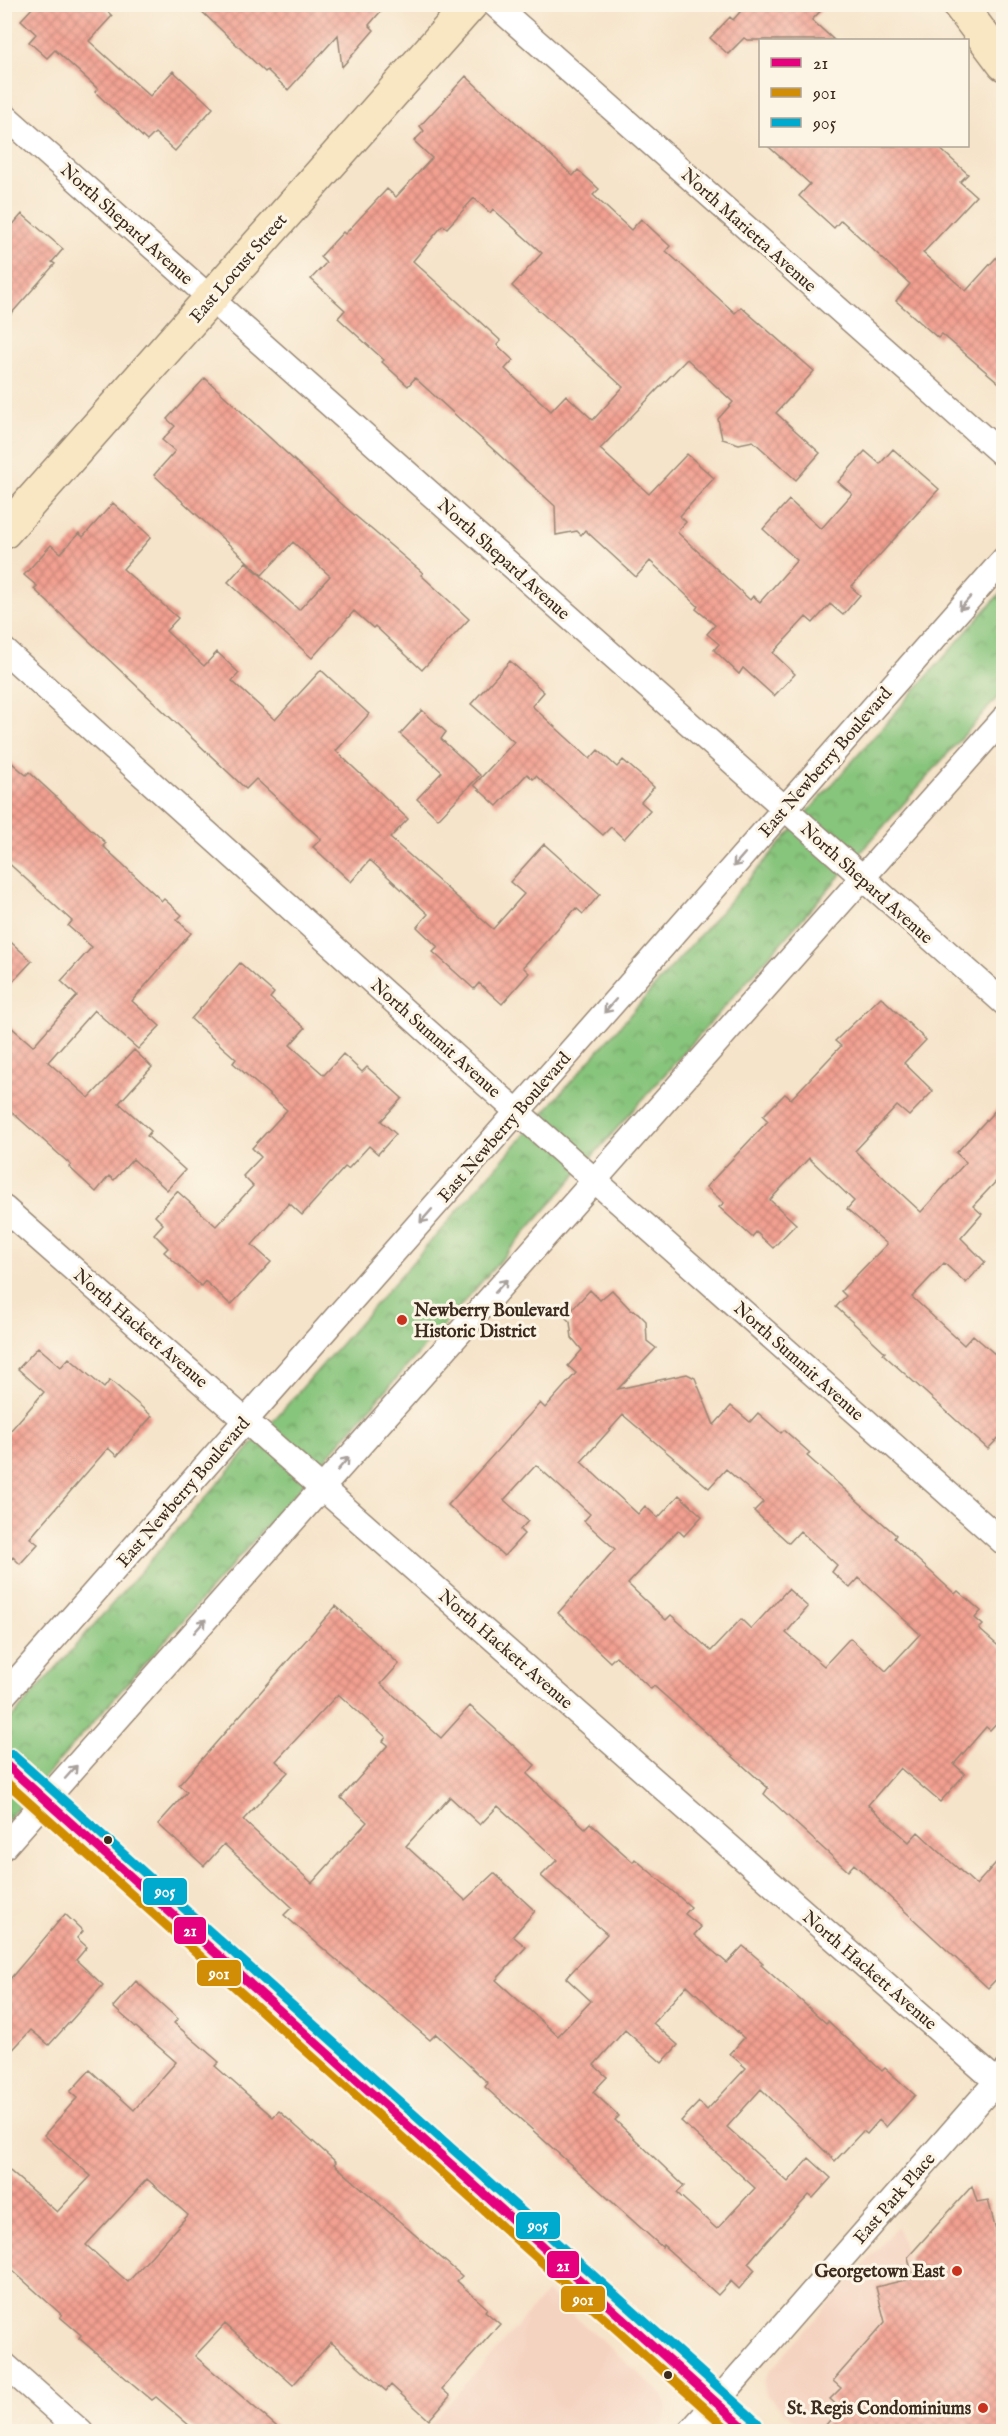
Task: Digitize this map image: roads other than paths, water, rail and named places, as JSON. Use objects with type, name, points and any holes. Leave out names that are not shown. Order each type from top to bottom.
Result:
[{"type":"main road","name":"East Locust Street","points":[[4,532],[471,4]]},
{"type":"main road","points":[[959,4],[1004,64]]},
{"type":"street","name":"North Marietta Avenue","points":[[494,4],[1004,456]]},
{"type":"street","name":"North Shepard Avenue","points":[[4,115],[1004,1004]]},
{"type":"street","name":"East Newberry Boulevard","points":[[4,1695],[1004,559]]},
{"type":"street","name":"North Summit Avenue","points":[[4,650],[1004,1543]]},
{"type":"street","points":[[4,1847],[1004,718]]},
{"type":"street","name":"North Hackett Avenue","points":[[4,1208],[1001,2083]]},
{"type":"street","points":[[4,1763],[750,2432]]},
{"type":"street","name":"East Park Place","points":[[690,2432],[1001,2083]]},
{"type":"street","points":[[4,2364],[81,2432]]},
{"type":"place","name":"Newberry Boulevard Historic District","points":[[402,1320]]},
{"type":"place","name":"Georgetown East","points":[[957,2271]]},
{"type":"place","name":"St. Regis Condominiums","points":[[983,2408]]}]
